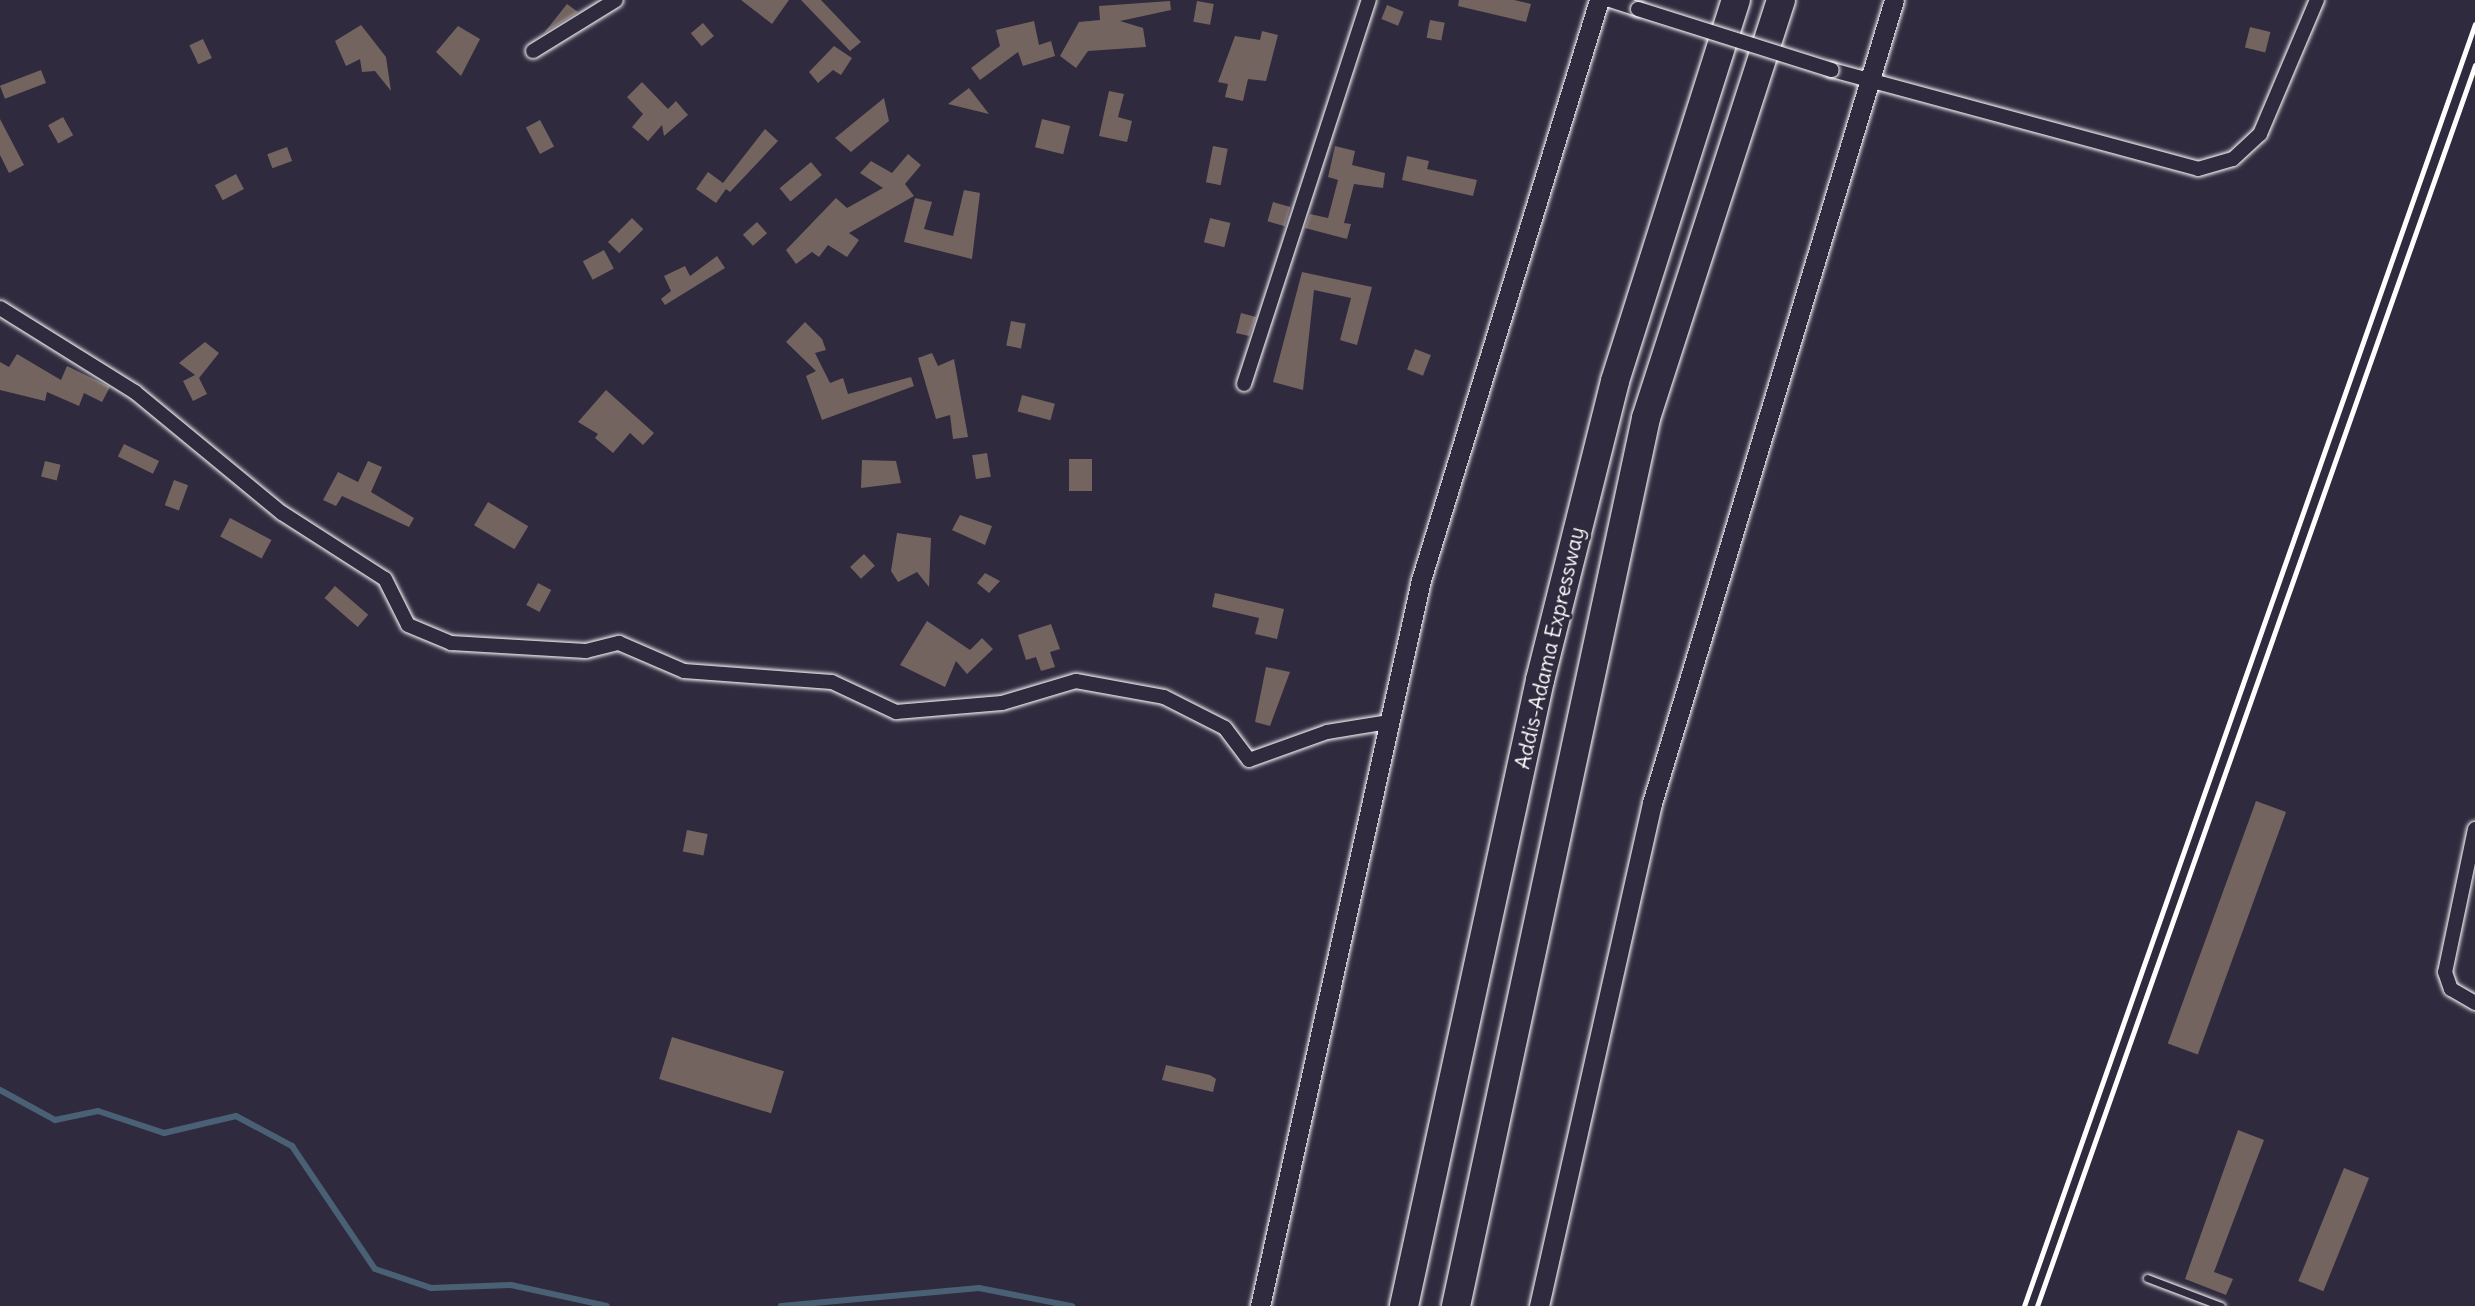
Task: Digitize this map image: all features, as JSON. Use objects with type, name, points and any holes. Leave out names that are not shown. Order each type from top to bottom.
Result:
[{"type":"highway","name":"Addis-Adama Expressway","points":[[1404,1306],[1540,680],[1615,381],[1736,0]]},
{"type":"highway","name":"Addis-Adama Expressway","points":[[1456,1306],[1646,418],[1781,0]]},
{"type":"street","points":[[533,51],[616,0]]},
{"type":"street","points":[[1244,384],[1369,0]]},
{"type":"street","points":[[1260,1306],[1421,580],[1599,0]]},
{"type":"street","points":[[1610,0],[1870,82],[2198,169],[2233,159],[2260,134],[2317,0]]},
{"type":"street","points":[[1539,1306],[1652,803],[1894,0]]},
{"type":"street","points":[[0,308],[135,393],[282,513],[385,579],[408,625],[452,643],[586,651],[619,643],[684,671],[832,682],[896,712],[1002,703],[1076,681],[1164,697],[1225,729],[1249,760],[1327,732],[1389,722]]},
{"type":"street","points":[[2475,829],[2445,972],[2451,989],[2475,1003]]},
{"type":"lane","points":[[2147,1278],[2221,1306]]},
{"type":"building","points":[[741,0],[789,0],[772,24]]},
{"type":"building","points":[[801,0],[821,0],[861,42],[850,51]]},
{"type":"building","points":[[1459,0],[1514,0],[1531,4],[1526,22],[1458,6]]},
{"type":"building","points":[[1170,1],[1171,10],[1120,21],[1143,28],[1146,47],[1088,51],[1076,68],[1060,56],[1079,22],[1100,20],[1099,6]]},
{"type":"building","points":[[1197,1],[1214,4],[1210,25],[1193,22]]},
{"type":"building","points":[[567,4],[578,12],[544,33]]},
{"type":"building","points":[[1387,5],[1404,12],[1398,26],[1381,19]]},
{"type":"building","points":[[1430,20],[1445,23],[1441,41],[1427,38]]},
{"type":"building","points":[[1034,21],[1039,45],[1051,41],[1055,56],[1023,66],[1018,52],[980,80],[971,68],[1000,46],[996,30]]},
{"type":"building","points":[[703,23],[714,36],[702,46],[691,33]]},
{"type":"building","points":[[361,25],[386,57],[391,91],[375,71],[362,72],[360,59],[346,66],[335,41]]},
{"type":"building","points":[[458,26],[480,39],[461,76],[436,52]]},
{"type":"building","points":[[2250,27],[2270,32],[2265,52],[2245,47]]},
{"type":"building","points":[[1262,31],[1278,35],[1266,81],[1248,79],[1243,101],[1225,97],[1228,84],[1218,82],[1235,36],[1260,40]]},
{"type":"building","points":[[203,39],[212,58],[198,64],[189,45]]},
{"type":"building","points":[[834,46],[852,58],[841,75],[833,70],[818,83],[809,72]]},
{"type":"building","points":[[41,70],[46,83],[5,99],[0,86]]},
{"type":"building","points":[[642,82],[668,109],[676,101],[688,115],[664,136],[662,125],[648,141],[632,127],[643,114],[627,97]]},
{"type":"building","points":[[969,88],[989,114],[948,104]]},
{"type":"building","points":[[1109,91],[1124,94],[1118,117],[1132,121],[1127,142],[1099,136]]},
{"type":"building","points":[[884,98],[889,121],[851,152],[835,138]]},
{"type":"building","points":[[63,117],[73,135],[58,144],[48,125]]},
{"type":"building","points":[[0,119],[24,165],[9,173],[0,155]]},
{"type":"building","points":[[1042,119],[1070,126],[1063,154],[1035,147]]},
{"type":"building","points":[[540,120],[554,146],[540,154],[526,128]]},
{"type":"building","points":[[765,129],[778,141],[730,192],[726,189],[716,203],[696,189],[708,172],[723,183]]},
{"type":"building","points":[[1213,146],[1228,149],[1221,185],[1206,182]]},
{"type":"building","points":[[1335,146],[1355,151],[1352,165],[1385,173],[1383,188],[1354,184],[1344,223],[1351,224],[1347,239],[1305,228],[1310,214],[1328,218],[1338,180],[1328,177]]},
{"type":"building","points":[[287,147],[292,161],[272,168],[267,154]]},
{"type":"building","points":[[908,154],[921,165],[905,184],[914,196],[849,233],[859,240],[847,257],[828,245],[819,257],[812,252],[796,264],[786,250],[836,198],[847,208],[883,188],[860,173],[871,161],[892,173]]},
{"type":"building","points":[[1407,156],[1429,161],[1427,169],[1477,180],[1473,196],[1402,180]]},
{"type":"building","points":[[811,162],[822,175],[791,201],[780,188]]},
{"type":"building","points":[[236,174],[244,189],[223,200],[215,185]]},
{"type":"building","points":[[964,190],[980,193],[972,259],[904,242],[915,198],[932,202],[924,229],[953,236]]},
{"type":"building","points":[[1273,202],[1290,207],[1285,226],[1267,221]]},
{"type":"building","points":[[632,218],[643,229],[619,253],[608,242]]},
{"type":"building","points":[[1210,218],[1230,223],[1224,247],[1204,242]]},
{"type":"building","points":[[757,222],[767,233],[753,246],[743,235]]},
{"type":"building","points":[[604,250],[614,269],[593,280],[583,261]]},
{"type":"building","points":[[717,256],[725,268],[665,305],[661,299],[671,291],[664,276],[685,266],[690,276]]},
{"type":"building","points":[[1302,272],[1372,287],[1357,345],[1340,340],[1351,298],[1314,290],[1303,390],[1273,382]]},
{"type":"building","points":[[1241,313],[1256,317],[1249,336],[1236,333]]},
{"type":"building","points":[[1011,321],[1026,324],[1021,348],[1006,346]]},
{"type":"building","points":[[805,322],[822,339],[826,350],[815,353],[830,383],[843,378],[848,394],[911,377],[914,386],[822,420],[806,376],[816,371],[786,342]]},
{"type":"building","points":[[205,342],[219,353],[199,378],[207,394],[193,401],[183,381],[195,375],[179,363]]},
{"type":"building","points":[[1415,349],[1431,355],[1423,376],[1407,370]]},
{"type":"building","points":[[932,353],[938,366],[954,359],[968,437],[953,439],[950,415],[936,419],[918,358]]},
{"type":"building","points":[[17,354],[61,380],[67,366],[110,387],[102,402],[84,393],[79,406],[47,392],[45,401],[0,390],[0,362],[9,367]]},
{"type":"building","points":[[606,390],[654,433],[643,445],[630,433],[613,453],[595,438],[598,434],[578,422]]},
{"type":"building","points":[[1022,395],[1055,404],[1050,420],[1018,411]]},
{"type":"building","points":[[124,444],[159,461],[153,474],[118,457]]},
{"type":"building","points":[[987,453],[991,477],[976,479],[972,455]]},
{"type":"building","points":[[1069,459],[1092,459],[1092,491],[1069,491]]},
{"type":"building","points":[[862,460],[896,461],[901,483],[861,488]]},
{"type":"building","points":[[45,461],[61,465],[57,480],[41,477]]},
{"type":"building","points":[[368,461],[382,467],[371,492],[414,518],[409,527],[342,496],[336,506],[323,500],[338,472],[358,482]]},
{"type":"building","points":[[174,480],[188,485],[179,511],[165,505]]},
{"type":"building","points":[[488,502],[528,526],[514,549],[474,525]]},
{"type":"building","points":[[960,515],[992,526],[985,545],[952,530]]},
{"type":"building","points":[[230,518],[271,540],[262,559],[220,537]]},
{"type":"building","points":[[897,533],[931,538],[929,587],[917,572],[898,582],[891,571]]},
{"type":"building","points":[[864,554],[875,566],[861,579],[850,567]]},
{"type":"building","points":[[985,573],[1000,581],[989,593],[977,583]]},
{"type":"building","points":[[538,583],[551,590],[540,612],[526,605]]},
{"type":"building","points":[[335,586],[368,615],[358,627],[325,598]]},
{"type":"building","points":[[1215,593],[1284,609],[1277,639],[1255,634],[1259,618],[1212,607]]},
{"type":"building","points":[[927,621],[970,650],[982,638],[993,649],[967,674],[956,661],[945,687],[900,665]]},
{"type":"building","points":[[1051,624],[1060,649],[1050,652],[1055,667],[1041,671],[1036,657],[1026,660],[1018,635]]},
{"type":"building","points":[[1266,667],[1290,672],[1270,726],[1255,722]]},
{"type":"building","points":[[2256,801],[2286,812],[2198,1054],[2168,1043]]},
{"type":"building","points":[[687,830],[708,834],[703,856],[683,852]]},
{"type":"building","points":[[672,1037],[784,1071],[771,1113],[659,1079]]},
{"type":"building","points":[[1166,1065],[1210,1075],[1216,1079],[1213,1092],[1162,1080]]},
{"type":"building","points":[[2238,1130],[2264,1140],[2214,1272],[2233,1279],[2226,1295],[2185,1279]]},
{"type":"building","points":[[2344,1168],[2369,1178],[2323,1291],[2298,1281]]},
{"type":"waterway","points":[[0,1090],[55,1120],[98,1111],[164,1133],[236,1116],[292,1146],[375,1269],[431,1288],[511,1285],[607,1306]]},
{"type":"waterway","points":[[781,1306],[979,1288],[1072,1306]]},
{"type":"railway","points":[[2024,1306],[2475,24]]},
{"type":"railway","points":[[2037,1306],[2475,65]]}]
